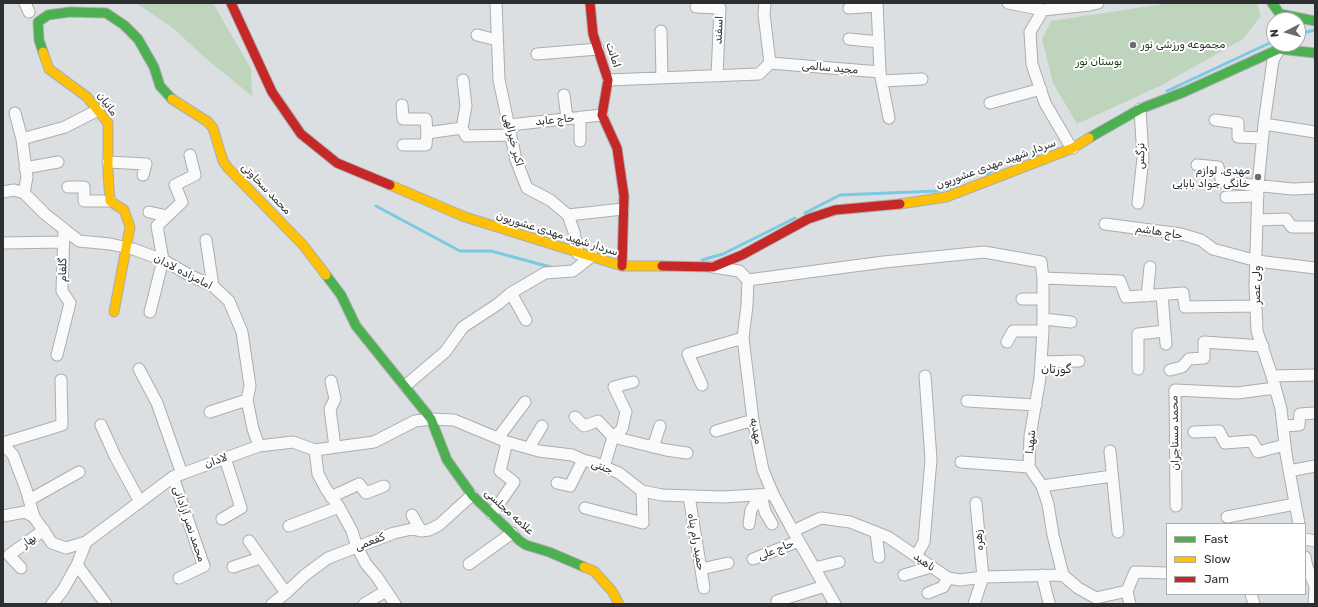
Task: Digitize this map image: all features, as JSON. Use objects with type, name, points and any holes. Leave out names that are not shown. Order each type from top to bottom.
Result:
[{"type":"street","name":"سردار شهید مهدی عشوریون","points":[[231,3],[272,92],[300,134],[337,163],[465,217],[578,254],[592,256],[622,266],[713,267],[742,255],[808,219],[835,210],[903,204],[946,197],[1073,148],[1140,109],[1184,92],[1268,52]]},
{"type":"street","name":"اکبر خیرالهی","points":[[496,3],[499,80],[516,160],[527,188],[550,200],[568,215]]},
{"type":"street","name":"امانت","points":[[590,3],[593,34],[608,80],[602,115]]},
{"type":"street","points":[[608,80],[759,74],[770,63],[764,14],[765,3]]},
{"type":"street","points":[[1008,3],[1043,10],[1098,3]]},
{"type":"street","points":[[1272,3],[1279,12]]},
{"type":"street","points":[[849,8],[877,4],[881,77],[889,118]]},
{"type":"street","name":"مانیان","points":[[68,7],[48,15],[38,22],[39,40],[49,69],[87,97],[108,123],[110,201]]},
{"type":"street","name":"محمد سخاوتی","points":[[68,7],[106,12],[124,25],[138,39],[154,67],[160,86],[174,100],[208,122],[213,128],[223,161],[304,245],[341,295],[356,326],[431,419]]},
{"type":"street","name":"اسفند","points":[[696,7],[720,8],[717,76]]},
{"type":"street","points":[[1043,10],[1030,32],[1032,64],[1045,102],[1069,144],[1073,148]]},
{"type":"street","points":[[661,31],[662,78]]},
{"type":"street","points":[[477,36],[497,40]]},
{"type":"street","points":[[849,39],[879,42]]},
{"type":"street","points":[[537,54],[598,49]]},
{"type":"street","name":"ولی عصر","points":[[1278,52],[1273,60],[1262,138],[1258,190],[1257,331],[1276,388],[1281,409],[1289,471],[1299,523]]},
{"type":"street","name":"مجید سالمی","points":[[770,63],[881,77],[922,79]]},
{"type":"street","points":[[427,133],[462,128],[466,106],[463,80]]},
{"type":"street","points":[[990,103],[1041,90]]},
{"type":"street","points":[[564,95],[567,118]]},
{"type":"street","points":[[402,105],[402,119],[426,119],[427,133],[426,145],[403,145]]},
{"type":"street","name":"نرگس","points":[[1138,203],[1143,158],[1140,109]]},
{"type":"street","points":[[22,138],[65,127],[98,110]]},
{"type":"street","points":[[3,192],[14,190],[24,193],[27,177],[22,138],[15,113]]},
{"type":"street","points":[[602,115],[618,148],[624,196],[622,266]]},
{"type":"street","name":"حاج عابد","points":[[462,128],[466,136],[510,130],[567,118],[602,115]]},
{"type":"street","points":[[580,117],[580,141]]},
{"type":"street","points":[[1215,120],[1238,123],[1238,137],[1262,138]]},
{"type":"street","points":[[1264,124],[1315,132]]},
{"type":"street","points":[[150,312],[163,260],[157,226],[182,202],[175,185],[195,175],[190,155]]},
{"type":"street","points":[[26,168],[58,162]]},
{"type":"street","points":[[108,162],[146,164],[143,175]]},
{"type":"street","points":[[1197,165],[1218,167],[1222,182],[1258,190]]},
{"type":"street","points":[[68,187],[84,187],[84,201],[110,201],[124,210],[130,227],[114,312]]},
{"type":"street","points":[[1226,197],[1258,190],[1315,188]]},
{"type":"street","name":"امامزاده لادان","points":[[24,193],[45,214],[79,241],[126,247],[163,260],[191,276],[213,286],[229,301],[242,332],[250,386],[247,400],[252,429],[259,446]]},
{"type":"street","points":[[578,254],[574,232],[568,215],[624,209]]},
{"type":"street","points":[[149,212],[167,216]]},
{"type":"street","points":[[1258,220],[1286,219],[1292,227],[1315,227]]},
{"type":"street","name":"حاج هاشم","points":[[1105,224],[1181,234],[1200,240],[1213,249],[1257,261],[1315,268]]},
{"type":"street","name":"گلفام","points":[[57,355],[70,303],[62,291],[64,230]]},
{"type":"street","points":[[206,240],[213,286]]},
{"type":"street","points":[[3,243],[64,242]]},
{"type":"street","name":"شهدا","points":[[748,280],[884,262],[984,252],[1041,262],[1043,278],[1041,362],[1036,405],[1030,436],[1029,467],[1042,486],[1048,504],[1053,535],[1063,575]]},
{"type":"street","points":[[405,386],[445,352],[464,327],[512,293],[545,273],[573,271],[592,256]]},
{"type":"street","points":[[713,267],[739,271],[748,280]]},
{"type":"street","points":[[1147,296],[1150,267]]},
{"type":"street","points":[[1043,278],[1120,281],[1126,297],[1183,293],[1185,307],[1256,306]]},
{"type":"street","name":"مهدیه","points":[[748,280],[743,338],[753,420],[763,470],[773,494],[798,541],[835,604]]},
{"type":"street","points":[[512,293],[526,320]]},
{"type":"street","points":[[1162,295],[1166,344]]},
{"type":"street","points":[[1022,299],[1043,299]]},
{"type":"street","points":[[1007,342],[1013,331],[1043,325],[1071,322]]},
{"type":"street","points":[[1138,369],[1138,334],[1165,331]]},
{"type":"street","points":[[702,384],[688,354],[743,338]]},
{"type":"street","points":[[1170,370],[1182,367],[1189,359],[1204,358],[1204,342],[1263,346]]},
{"type":"street","points":[[1041,362],[1079,361]]},
{"type":"street","points":[[139,369],[157,404],[178,476]]},
{"type":"street","points":[[1272,376],[1315,375]]},
{"type":"street","points":[[916,556],[924,542],[931,459],[925,376]]},
{"type":"street","points":[[61,380],[62,425],[3,444],[13,455],[26,489],[34,517],[52,543],[66,548],[86,542]]},
{"type":"street","points":[[331,381],[335,399],[330,409],[335,447]]},
{"type":"street","points":[[604,467],[613,437],[622,429],[626,412],[614,387],[633,382]]},
{"type":"street","name":"محمد مستاجران","points":[[1176,506],[1175,390],[1237,393],[1276,388]]},
{"type":"street","points":[[210,412],[247,400]]},
{"type":"street","points":[[967,401],[1036,405]]},
{"type":"street","points":[[492,514],[514,482],[500,471],[503,440],[526,402]]},
{"type":"street","points":[[1283,426],[1299,425],[1300,414],[1315,413]]},
{"type":"street","points":[[575,417],[584,426],[598,421],[613,437],[666,450],[687,453]]},
{"type":"street","name":"لادان","points":[[86,542],[178,476],[259,446],[292,442],[315,450],[374,442],[416,421],[431,419]]},
{"type":"street","name":"جنتی","points":[[431,419],[454,420],[503,440],[539,451],[572,455],[618,473],[642,491],[662,495],[723,497],[773,494]]},
{"type":"street","name":"علامه مجلسی","points":[[431,419],[448,460],[472,495],[526,545],[549,552],[594,571],[612,591],[619,604]]},
{"type":"street","points":[[716,431],[753,420]]},
{"type":"street","points":[[101,425],[115,456],[140,502]]},
{"type":"street","points":[[529,448],[542,426]]},
{"type":"street","points":[[653,447],[660,426]]},
{"type":"street","points":[[1194,432],[1219,431],[1225,443],[1252,441],[1258,452],[1285,445]]},
{"type":"street","points":[[315,450],[318,474],[352,531],[357,547],[366,564],[377,577],[395,604]]},
{"type":"street","points":[[1110,451],[1118,532]]},
{"type":"street","points":[[222,519],[241,508],[226,458]]},
{"type":"street","points":[[557,483],[570,486],[583,460]]},
{"type":"street","points":[[961,462],[1029,467]]},
{"type":"street","points":[[1289,471],[1315,466]]},
{"type":"street","points":[[29,500],[79,472]]},
{"type":"street","name":"محمد نصر آزادانی","points":[[178,476],[204,566],[179,578]]},
{"type":"street","points":[[1042,486],[1112,476]]},
{"type":"street","points":[[332,497],[359,484],[366,493],[384,486]]},
{"type":"street","points":[[585,508],[643,524],[642,491]]},
{"type":"street","name":"کفعمی","points":[[272,604],[305,575],[328,558],[400,532],[412,529],[420,531],[429,530],[439,524],[472,495]]},
{"type":"street","points":[[762,495],[765,512],[772,524]]},
{"type":"street","points":[[749,524],[751,510],[762,495]]},
{"type":"street","name":"حمید رام پناه","points":[[689,496],[704,588]]},
{"type":"street","name":"زهره","points":[[976,503],[983,577]]},
{"type":"street","points":[[1227,516],[1295,504]]},
{"type":"street","points":[[288,526],[338,506]]},
{"type":"street","points":[[3,516],[24,512],[34,517]]},
{"type":"street","points":[[412,515],[420,531]]},
{"type":"street","name":"ناهید","points":[[793,531],[820,518],[850,522],[888,537],[948,578]]},
{"type":"street","name":"بهار","points":[[21,568],[9,555],[44,530]]},
{"type":"street","points":[[876,532],[879,556]]},
{"type":"street","points":[[469,564],[512,533]]},
{"type":"street","points":[[249,541],[286,593]]},
{"type":"street","name":"حاج علی","points":[[753,559],[798,541]]},
{"type":"street","points":[[52,604],[63,590],[77,565],[86,542]]},
{"type":"street","points":[[233,568],[260,558]]},
{"type":"street","points":[[815,568],[839,562]]},
{"type":"street","points":[[1306,562],[1315,586],[1313,604]]},
{"type":"street","points":[[701,569],[728,563]]},
{"type":"street","points":[[77,565],[106,604]]},
{"type":"street","points":[[904,575],[931,567]]},
{"type":"street","points":[[1130,604],[1127,591],[1135,572],[1166,573]]},
{"type":"street","points":[[1042,575],[1049,603]]},
{"type":"street","points":[[928,593],[943,587],[948,578],[960,580],[983,577],[1042,575],[1063,575],[1078,588],[1096,598],[1127,591]]},
{"type":"street","points":[[974,604],[983,577]]},
{"type":"street","points":[[777,604],[777,601],[825,586]]},
{"type":"street","points":[[364,604],[386,591]]},
{"type":"green space","points":[[136,3],[213,3],[251,69],[252,96],[204,57],[173,28]]},
{"type":"green space","name":"بوستان نور","points":[[1170,3],[1257,3],[1261,16],[1243,39],[1162,85],[1077,124],[1053,83],[1042,39],[1051,21]]},
{"type":"waterway","points":[[1306,32],[1315,30]]},
{"type":"waterway","points":[[1167,91],[1266,45]]},
{"type":"waterway","points":[[987,174],[1008,159],[1037,155]]},
{"type":"waterway","points":[[805,213],[840,195],[937,191],[958,185]]},
{"type":"waterway","points":[[376,206],[460,251],[491,251],[554,268]]},
{"type":"waterway","points":[[702,260],[723,254],[795,218]]},
{"type":"traffic: fast","points":[[1272,3],[1280,14],[1315,21]]},
{"type":"traffic: fast","points":[[43,52],[39,40],[38,22],[48,15],[70,12],[106,13],[124,25],[138,39],[154,67],[160,86],[172,99]]},
{"type":"traffic: fast","points":[[1089,138],[1140,109],[1184,92],[1279,49],[1315,53]]},
{"type":"traffic: fast","points":[[326,275],[341,295],[356,326],[431,419],[447,460],[472,495],[526,545],[549,552],[584,567]]},
{"type":"traffic: slow","points":[[43,52],[49,69],[87,97],[108,123],[108,173],[110,201],[124,210],[130,227],[114,312]]},
{"type":"traffic: slow","points":[[172,99],[208,122],[213,128],[223,161],[228,168],[303,245],[326,275]]},
{"type":"traffic: slow","points":[[900,204],[946,197],[1073,148],[1089,138]]},
{"type":"traffic: slow","points":[[390,185],[465,217],[622,266],[662,266]]},
{"type":"traffic: slow","points":[[584,567],[594,571],[612,591],[619,604]]},
{"type":"traffic: jam","points":[[231,3],[272,92],[301,134],[337,163],[390,185]]},
{"type":"traffic: jam","points":[[590,3],[593,34],[608,80],[602,115],[617,148],[624,196],[622,266]]},
{"type":"traffic: jam","points":[[662,266],[713,267],[742,255],[808,219],[835,210],[900,204]]},
{"type":"place","name":"مجموعه ورزشی نور","points":[[1133,45]]},
{"type":"place","name":"مهدی. لوازم خانگی جواد بابایی","points":[[1258,177]]},
{"type":"district","name":"گورتان","points":[[1056,370]]}]
